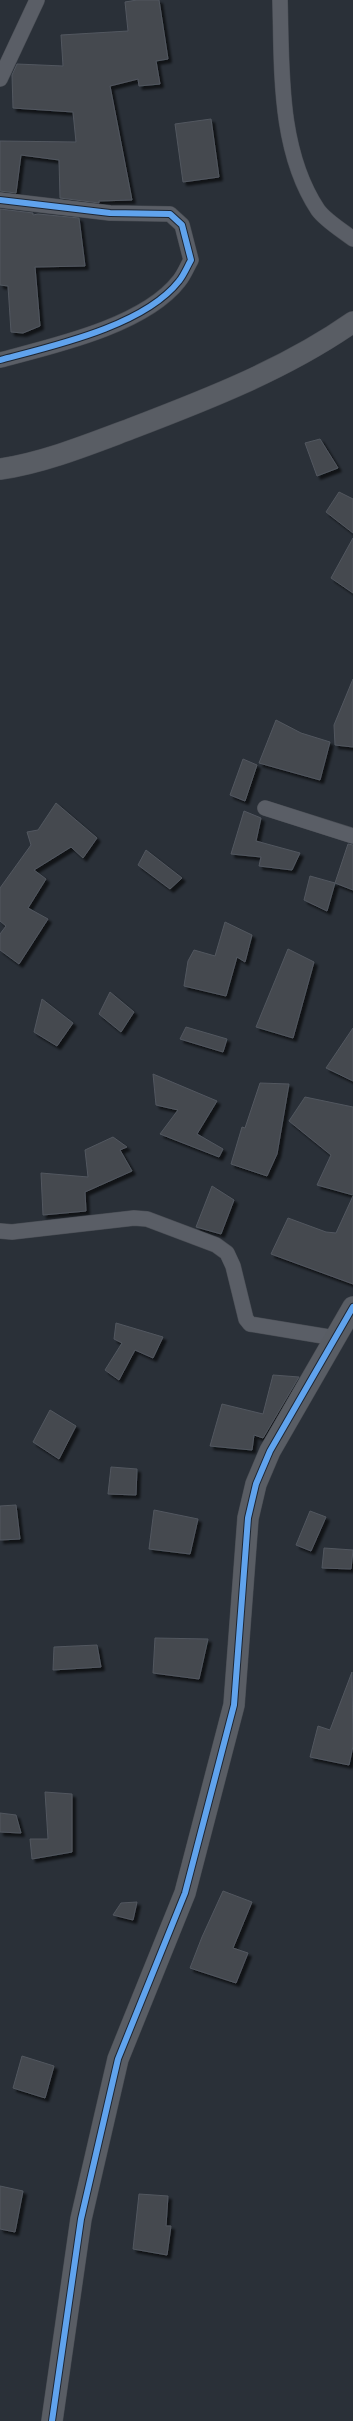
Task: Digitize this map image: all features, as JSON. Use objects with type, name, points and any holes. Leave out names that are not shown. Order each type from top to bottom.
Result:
[{"type":"street","points":[[0,79],[37,0]]},
{"type":"street","points":[[280,0],[285,108],[295,162],[319,211],[353,240]]},
{"type":"street","points":[[0,200],[110,213],[170,214],[182,225],[191,260],[179,282],[145,312],[71,341],[0,360]]},
{"type":"street","points":[[0,469],[96,442],[177,411],[257,377],[333,336],[353,322]]},
{"type":"street","points":[[265,808],[353,836]]},
{"type":"street","points":[[0,1231],[12,1232],[119,1219],[147,1219],[216,1245],[227,1253],[233,1266],[246,1319],[250,1324],[335,1338]]},
{"type":"street","points":[[52,2421],[82,2219],[118,2059],[184,1893],[234,1705],[248,1518],[256,1484],[270,1451],[353,1307]]},
{"type":"building","points":[[137,0],[159,0],[168,59],[156,61],[160,84],[139,86],[138,79],[110,86],[132,200],[99,201],[99,203],[60,198],[59,160],[21,155],[16,193],[0,191],[0,141],[76,142],[73,112],[13,108],[12,75],[17,64],[63,66],[61,35],[128,31],[125,2]]},
{"type":"building","points":[[211,119],[219,177],[183,182],[175,124]]},
{"type":"building","points":[[0,209],[33,213],[33,215],[38,214],[79,218],[85,266],[35,267],[40,326],[23,333],[11,332],[8,286],[0,285]]},
{"type":"building","points":[[320,439],[338,468],[317,476],[305,443]]},
{"type":"building","points":[[339,492],[353,499],[353,533],[326,512]]},
{"type":"building","points":[[353,538],[353,593],[331,578]]},
{"type":"building","points":[[353,679],[353,747],[335,745],[334,725]]},
{"type":"building","points":[[276,720],[301,733],[330,742],[320,780],[259,763]]},
{"type":"building","points":[[243,759],[257,765],[245,801],[230,795]]},
{"type":"building","points":[[56,803],[97,838],[83,858],[71,847],[34,870],[46,879],[28,908],[48,919],[19,964],[0,950],[0,934],[6,926],[0,921],[0,888],[31,845],[27,832],[38,830]]},
{"type":"building","points":[[244,811],[261,818],[256,841],[300,853],[292,870],[259,866],[261,857],[231,854]]},
{"type":"building","points":[[348,844],[353,845],[353,890],[335,883]]},
{"type":"building","points":[[146,850],[182,878],[170,889],[138,865]]},
{"type":"building","points":[[310,876],[335,883],[327,911],[304,900]]},
{"type":"building","points":[[225,922],[252,935],[245,962],[237,957],[226,996],[184,986],[188,961],[194,950],[215,956]]},
{"type":"building","points":[[288,949],[314,962],[293,1038],[256,1027]]},
{"type":"building","points":[[110,992],[134,1012],[121,1032],[99,1014]]},
{"type":"building","points":[[42,999],[73,1023],[57,1046],[34,1032]]},
{"type":"building","points":[[186,1027],[227,1039],[223,1052],[180,1039]]},
{"type":"building","points":[[353,1028],[353,1081],[326,1068]]},
{"type":"building","points":[[153,1074],[217,1101],[197,1134],[223,1149],[219,1157],[160,1134],[178,1110],[156,1105]]},
{"type":"building","points":[[260,1083],[289,1084],[277,1154],[267,1176],[231,1164],[242,1127],[245,1128]]},
{"type":"building","points":[[305,1097],[353,1107],[353,1195],[317,1185],[331,1155],[289,1121]]},
{"type":"building","points":[[113,1137],[127,1147],[120,1150],[132,1171],[85,1192],[86,1211],[43,1215],[41,1173],[88,1177],[85,1150]]},
{"type":"building","points":[[212,1186],[234,1200],[221,1234],[196,1227]]},
{"type":"building","points":[[353,1196],[353,1284],[271,1254],[288,1218],[326,1232],[336,1233]]},
{"type":"building","points":[[116,1323],[163,1337],[153,1358],[135,1350],[119,1380],[105,1370],[122,1343],[114,1339]]},
{"type":"building","points":[[273,1375],[299,1377],[263,1438],[254,1435],[252,1450],[210,1446],[222,1404],[263,1414]]},
{"type":"building","points":[[50,1410],[76,1426],[59,1459],[33,1442]]},
{"type":"building","points":[[111,1467],[137,1469],[136,1495],[108,1494]]},
{"type":"building","points":[[16,1505],[20,1539],[0,1540],[0,1506]]},
{"type":"building","points":[[154,1510],[198,1519],[190,1554],[149,1549]]},
{"type":"building","points":[[310,1511],[326,1517],[311,1551],[296,1545]]},
{"type":"building","points":[[324,1548],[353,1550],[351,1569],[322,1568]]},
{"type":"building","points":[[155,1638],[208,1639],[199,1679],[153,1673]]},
{"type":"building","points":[[97,1645],[101,1667],[53,1670],[54,1647]]},
{"type":"building","points":[[352,1672],[353,1746],[349,1765],[310,1757],[318,1726],[330,1730]]},
{"type":"building","points":[[45,1792],[72,1794],[72,1852],[32,1859],[30,1839],[48,1839]]},
{"type":"building","points":[[0,1813],[16,1815],[21,1833],[0,1832]]},
{"type":"building","points":[[223,1891],[252,1902],[233,1948],[248,1953],[236,1983],[190,1968]]},
{"type":"building","points":[[137,1902],[133,1920],[113,1915],[121,1903]]},
{"type":"building","points":[[22,2056],[54,2066],[45,2098],[13,2088]]},
{"type":"building","points":[[0,2186],[23,2191],[15,2232],[0,2229]]},
{"type":"building","points":[[139,2194],[168,2196],[166,2226],[171,2226],[167,2255],[133,2249]]},
{"type":"cycle path","points":[[0,200],[110,213],[170,214],[182,225],[191,260],[179,281],[163,297],[144,310],[121,322],[71,341],[0,360]]},
{"type":"cycle path","points":[[52,2421],[81,2219],[118,2059],[185,1893],[234,1705],[248,1518],[256,1484],[270,1451],[353,1307]]}]
